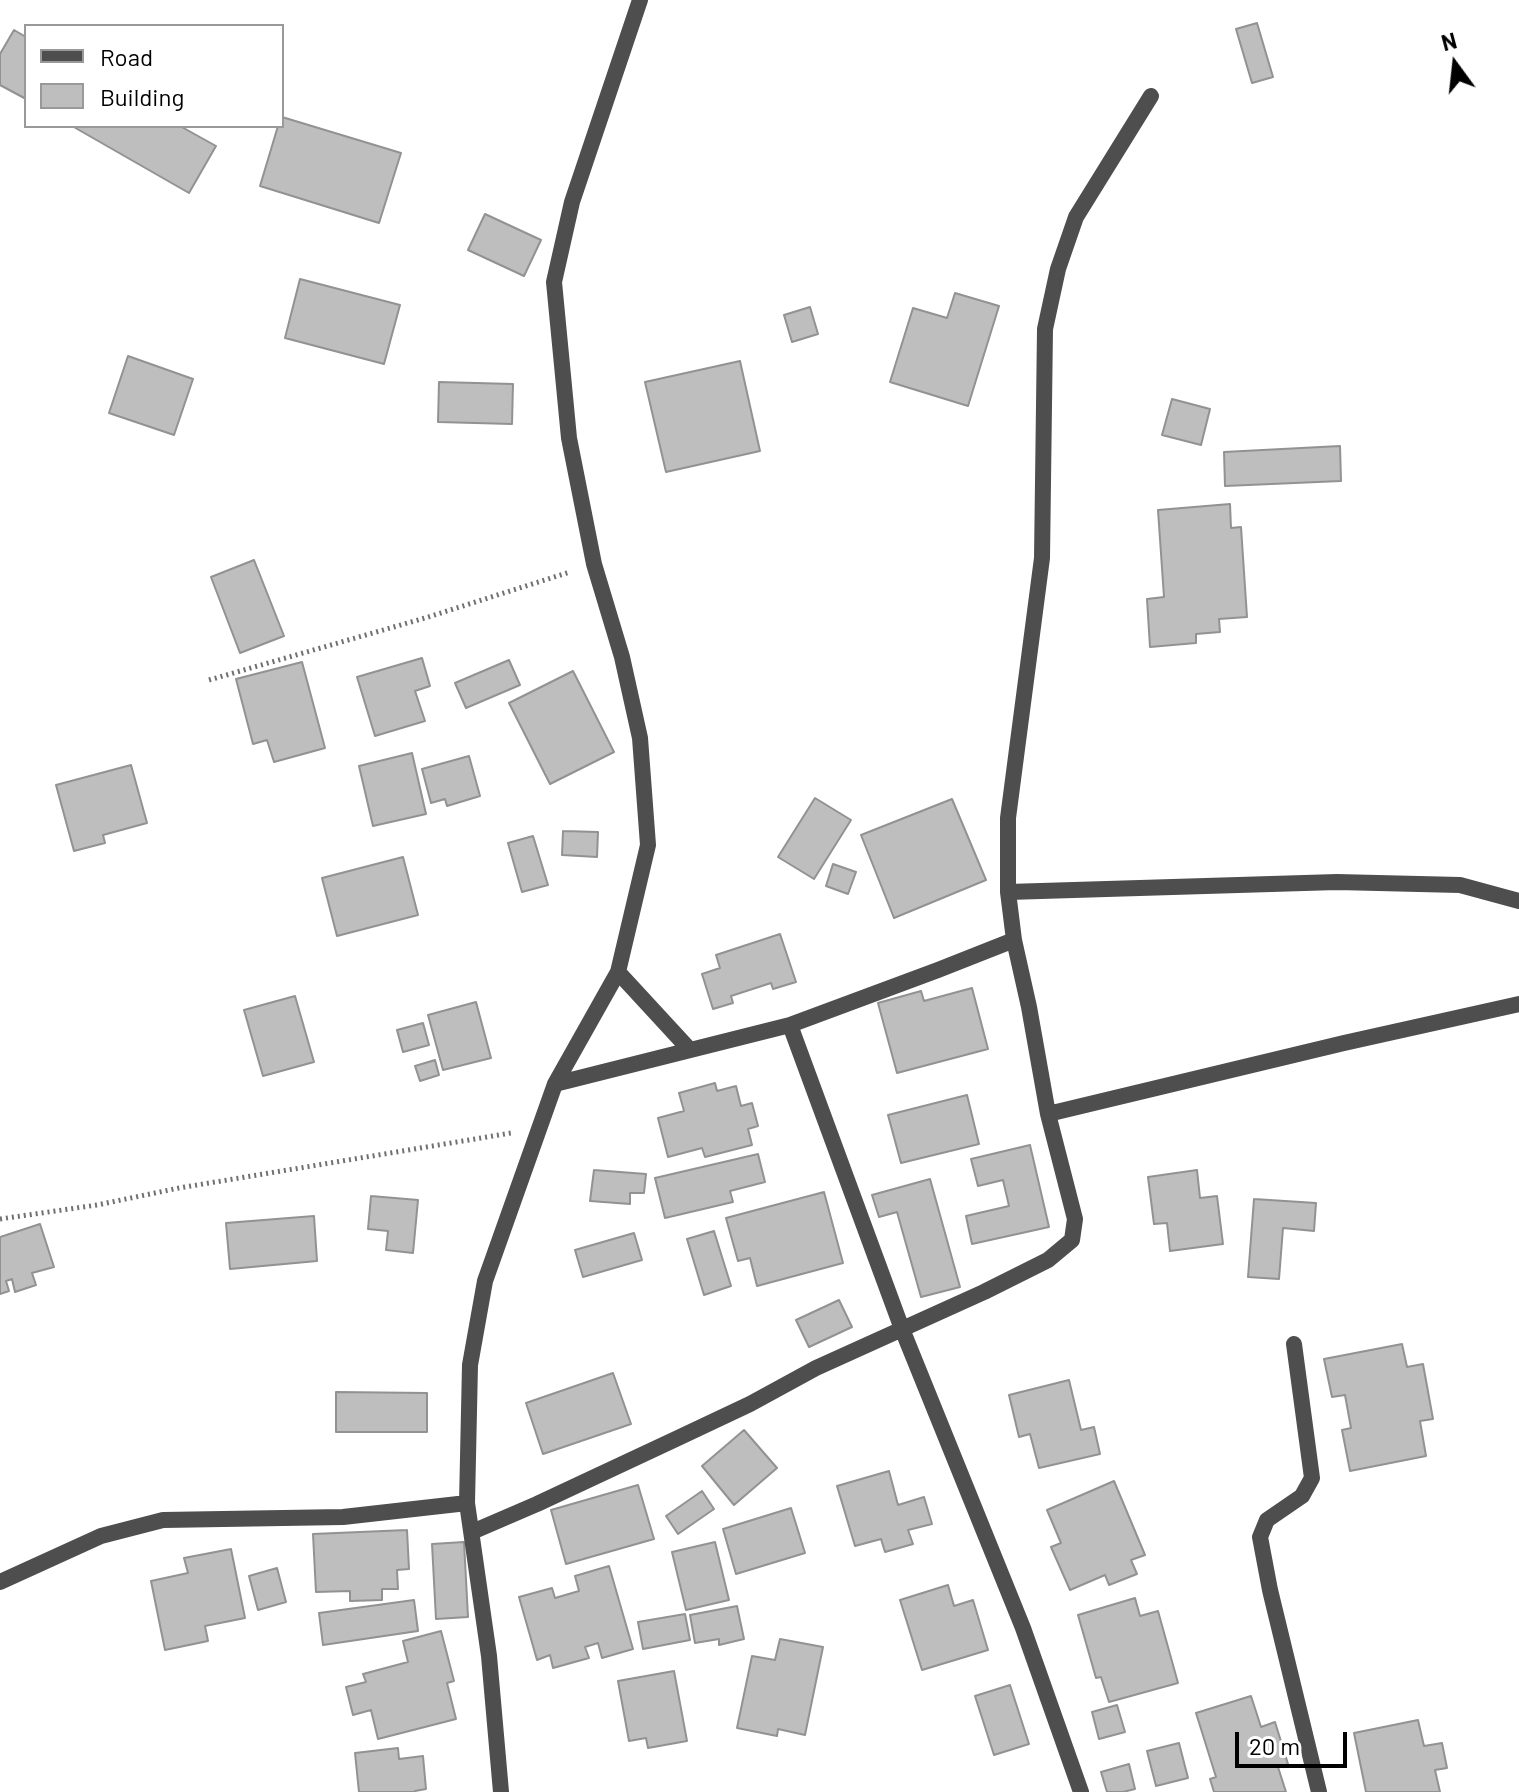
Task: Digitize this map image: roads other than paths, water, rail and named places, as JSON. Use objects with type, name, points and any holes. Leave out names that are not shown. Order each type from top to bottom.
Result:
[{"type":"street","points":[[501,1792],[489,1656],[467,1503],[470,1365],[485,1281],[555,1084],[618,972],[648,845],[640,738],[622,657],[594,564],[569,438],[554,282],[572,202],[640,0]]},
{"type":"street","points":[[472,1532],[693,1432],[816,1368],[984,1292],[1048,1260],[1072,1240],[1075,1219],[1048,1114],[1014,940],[1008,892],[1008,818],[1042,558],[1045,329],[1058,269],[1076,217],[1151,96]]},
{"type":"street","points":[[1008,892],[1352,882],[1460,885],[1519,901]]},
{"type":"street","points":[[555,1084],[790,1025],[1014,940]]},
{"type":"street","points":[[618,972],[689,1049]]},
{"type":"street","points":[[1048,1114],[1519,1004]]},
{"type":"street","points":[[790,1025],[902,1329],[1023,1628],[1081,1792]]},
{"type":"street","points":[[1294,1344],[1312,1478],[1302,1496],[1267,1520],[1260,1537],[1319,1792]]},
{"type":"street","points":[[0,1582],[101,1536],[163,1520],[343,1517],[467,1503]]}]
